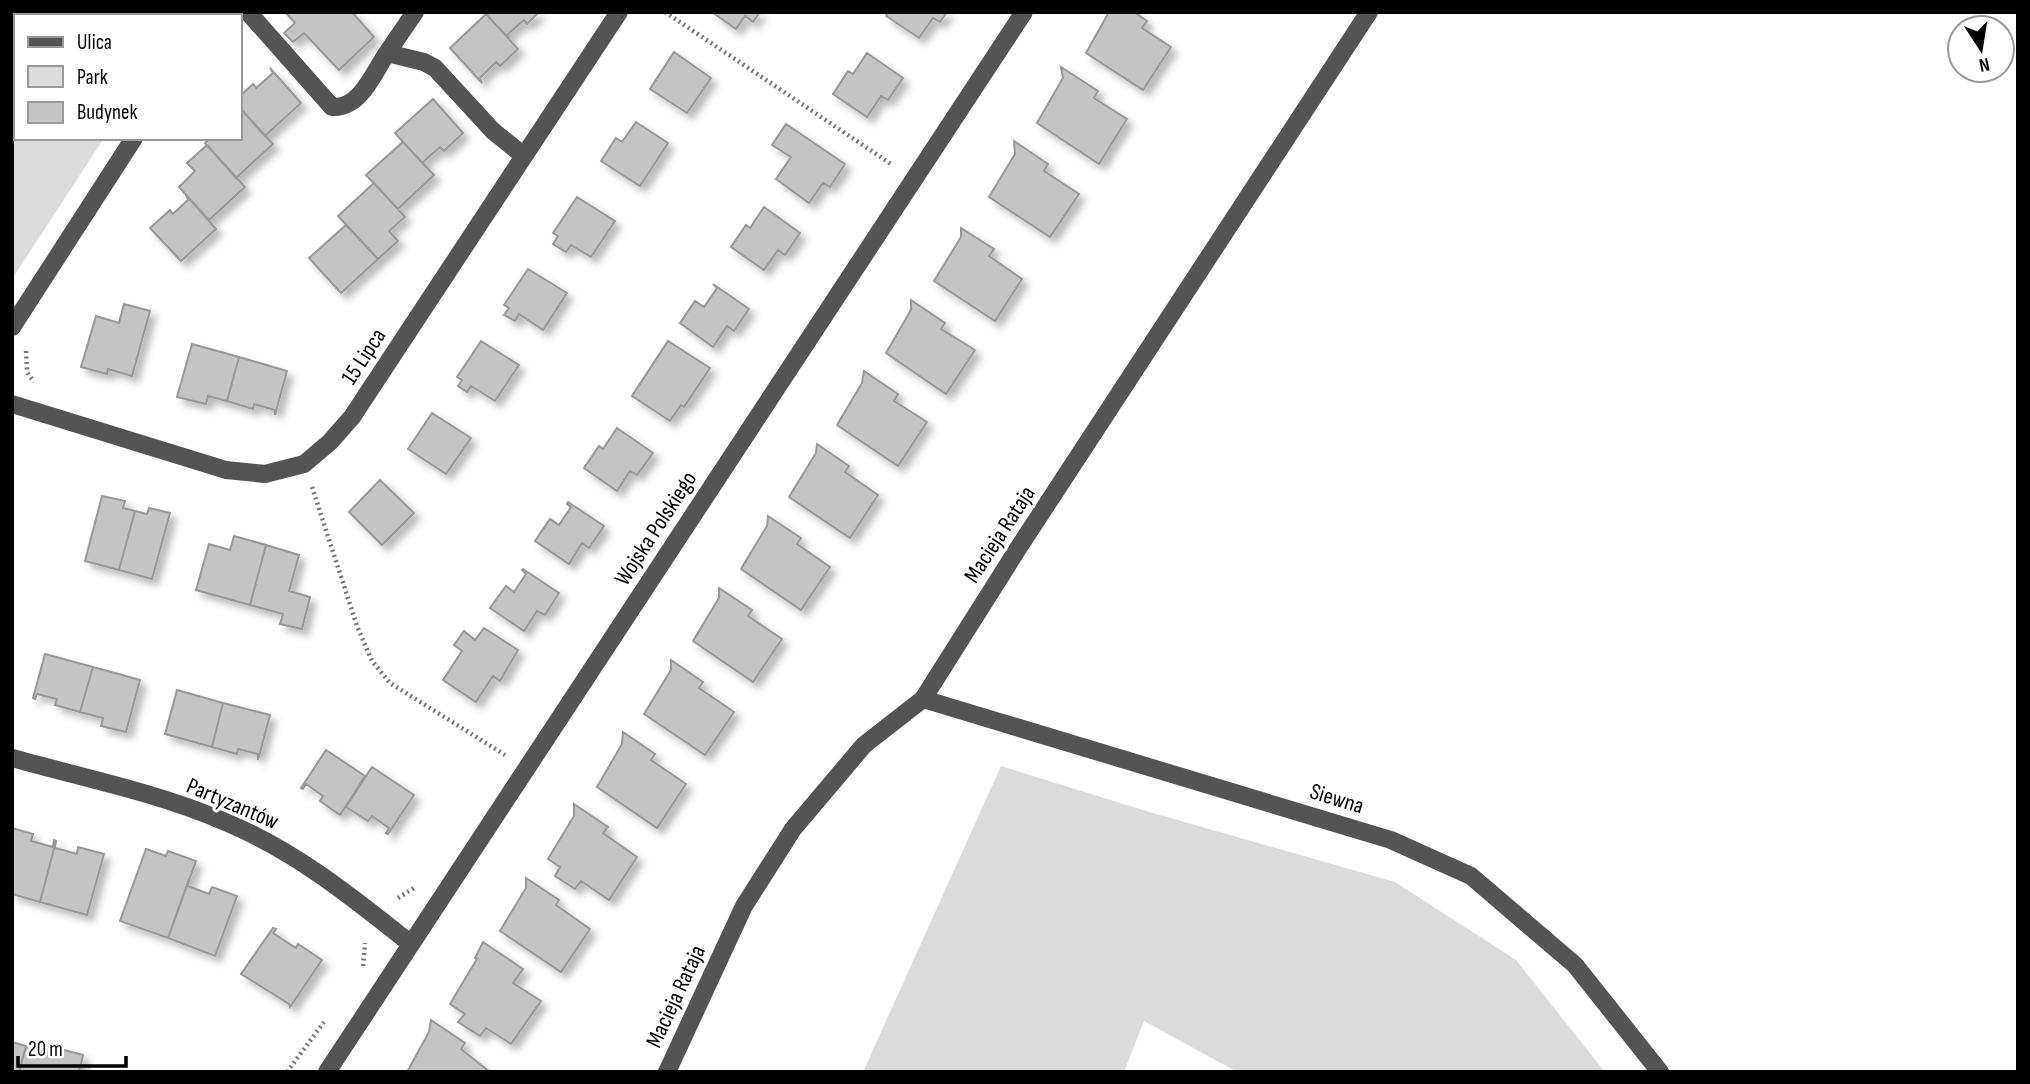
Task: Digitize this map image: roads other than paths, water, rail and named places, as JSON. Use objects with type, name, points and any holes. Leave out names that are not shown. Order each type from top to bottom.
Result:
[{"type":"street","points":[[248,12],[332,107],[343,108],[354,102],[415,12]]},
{"type":"street","name":"15 Lipca","points":[[12,404],[226,470],[265,474],[304,464],[330,442],[352,417],[619,12]]},
{"type":"street","name":"Wojska Polskiego","points":[[327,1072],[1024,12]]},
{"type":"street","name":"Macieja Rataja","points":[[667,1072],[744,906],[793,829],[864,745],[923,699],[1018,547],[1369,12]]},
{"type":"street","points":[[387,53],[424,62],[435,68],[494,131],[524,156]]},
{"type":"street","points":[[12,327],[133,140]]},
{"type":"street","name":"Siewna","points":[[923,699],[1391,840],[1471,876],[1575,965],[1660,1072]]},
{"type":"street","name":"Partyzantów","points":[[12,758],[149,796],[223,820],[328,878],[411,944]]}]
